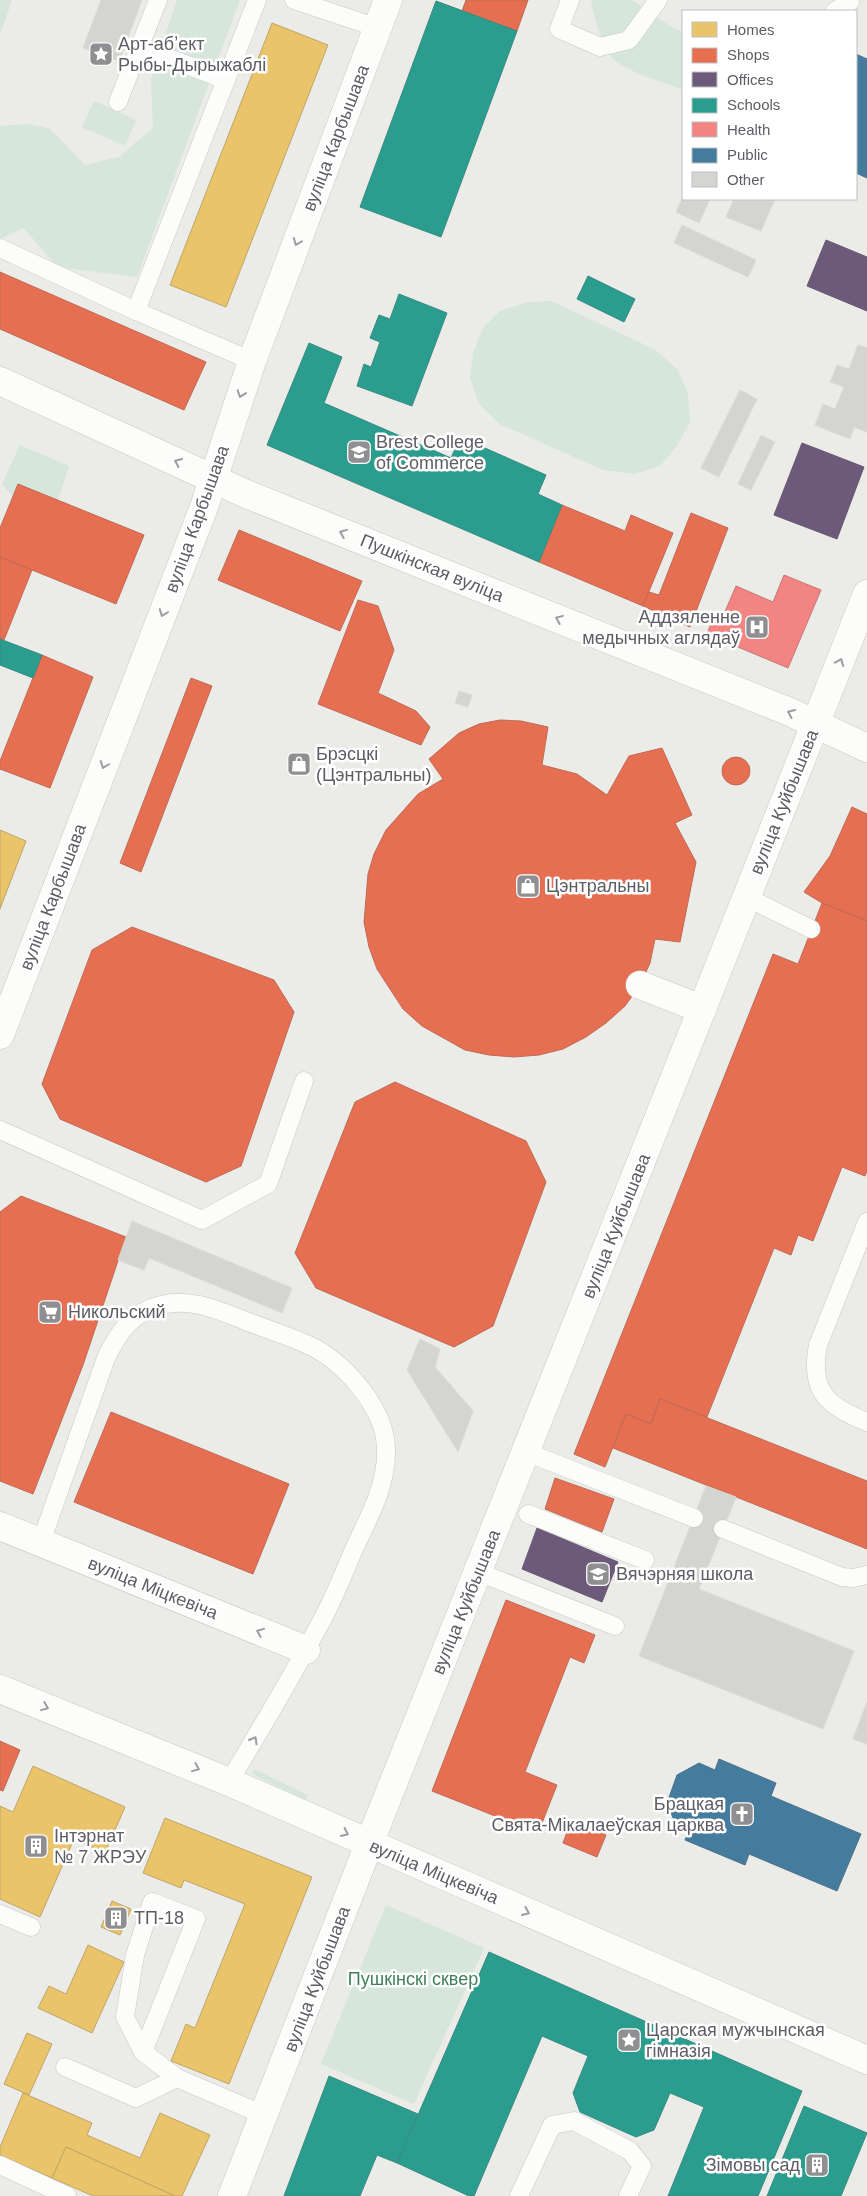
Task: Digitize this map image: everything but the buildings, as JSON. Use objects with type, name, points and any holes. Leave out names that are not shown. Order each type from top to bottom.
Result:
[{"type":"street","name":"вуліца Карбышава","points":[[0,1036],[204,507],[252,360],[388,0]]},
{"type":"street","name":"Пушкінская вуліца","points":[[0,381],[244,492],[780,708],[867,748]]},
{"type":"street","name":"вуліца Куйбышава","points":[[232,2196],[369,1844],[867,594]]},
{"type":"street","points":[[640,985],[702,1009]]},
{"type":"street","name":"вуліца Міцкевіча","points":[[0,1526],[306,1650]]},
{"type":"street","name":"вуліца Міцкевіча","points":[[0,1689],[229,1782],[867,2060]]},
{"type":"lane","points":[[118,102],[158,0]]},
{"type":"lane","points":[[136,311],[258,0]]},
{"type":"lane","points":[[294,0],[378,28]]},
{"type":"lane","points":[[570,0],[560,30],[600,47],[629,40],[658,0]]},
{"type":"lane","points":[[140,47],[226,80]]},
{"type":"lane","points":[[0,248],[136,311],[252,360]]},
{"type":"lane","points":[[746,897],[812,929]]},
{"type":"lane","points":[[0,1130],[202,1220],[268,1184],[304,1081]]},
{"type":"lane","points":[[867,1222],[818,1345],[814,1364],[817,1382],[826,1398],[838,1409],[867,1422]]},
{"type":"lane","points":[[41,1542],[106,1358],[118,1334],[135,1317],[160,1305],[187,1302],[211,1307],[314,1348],[335,1362],[368,1400],[381,1423],[386,1448],[385,1474],[377,1498],[324,1616],[229,1782]]},
{"type":"lane","points":[[526,1452],[694,1518]]},
{"type":"lane","points":[[528,1514],[645,1560]]},
{"type":"lane","points":[[723,1529],[842,1577],[853,1578],[867,1575]]},
{"type":"lane","points":[[478,1572],[614,1626]]},
{"type":"lane","points":[[143,2052],[196,1920],[152,1902],[134,1955],[125,2016],[143,2052],[177,2078],[264,2115]]},
{"type":"lane","points":[[0,1914],[31,1927]]},
{"type":"lane","points":[[65,2067],[136,2098],[177,2078]]},
{"type":"lane","points":[[519,2196],[552,2125],[574,2121],[630,2152],[642,2166],[628,2196]]},
{"type":"lane","points":[[0,2165],[67,2196]]},
{"type":"green space","points":[[0,0],[12,0],[0,35]]},
{"type":"green space","points":[[177,0],[240,0],[137,277],[57,267],[24,228],[0,239],[0,126],[28,124],[50,129],[85,165],[119,157],[153,128],[151,79]]},
{"type":"green space","points":[[591,0],[632,0],[670,26],[682,32],[682,90],[624,67],[617,62],[608,51],[596,23]]},
{"type":"green space","points":[[94,101],[136,120],[125,146],[82,127]]},
{"type":"green space","points":[[551,301],[654,349],[677,369],[688,393],[690,421],[677,446],[660,466],[634,474],[603,470],[500,424],[479,404],[470,378],[473,353],[483,328],[500,311],[528,302]]},
{"type":"green space","points":[[20,445],[69,466],[58,500],[18,484],[13,497],[2,484]]},
{"type":"green space","points":[[254,1769],[308,1795],[306,1800],[252,1774]]},
{"type":"green space","name":"Пушкінскі сквер","points":[[386,1905],[484,1948],[414,2104],[321,2064]]},
{"type":"place","name":"Арт-абʼект Рыбы-Дырыжаблі","points":[[101,54]]},
{"type":"place","name":"Brest College of Commerce","points":[[359,452]]},
{"type":"place","name":"Аддзяленне медычных аглядаў","points":[[757,627]]},
{"type":"place","name":"Брэсцкі (Цэнтральны)","points":[[299,764]]},
{"type":"place","name":"Цэнтральны","points":[[528,886]]},
{"type":"place","name":"Никольский","points":[[50,1312]]},
{"type":"place","name":"Вячэрняя школа","points":[[598,1574]]},
{"type":"place","name":"Брацкая Свята-Мікалаеўская царква","points":[[742,1814]]},
{"type":"place","name":"Інтэрнат № 7 ЖРЭУ","points":[[36,1846]]},
{"type":"place","name":"ТП-18","points":[[116,1918]]},
{"type":"place","name":"Царская мужчынская гімназія","points":[[629,2040]]},
{"type":"place","name":"Зімовы сад","points":[[817,2165]]}]
